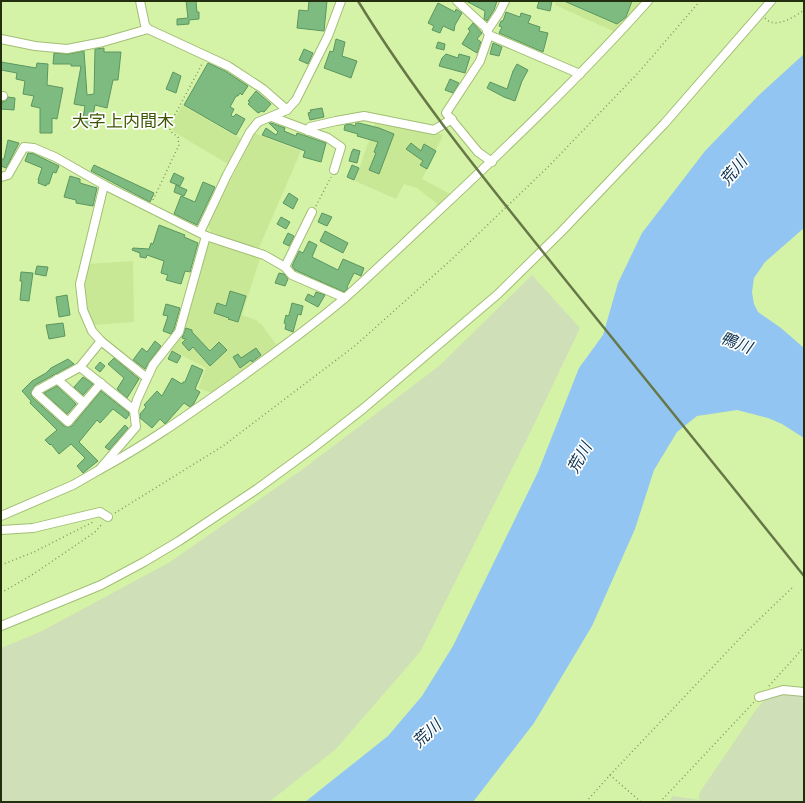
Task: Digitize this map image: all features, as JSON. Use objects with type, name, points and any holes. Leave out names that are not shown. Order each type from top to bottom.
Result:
[{"type":"street","points":[[140,1],[145,25],[148,29],[228,66],[263,89],[287,110]]},
{"type":"street","points":[[99,470],[136,427],[134,410],[137,400],[154,365],[179,332],[203,234],[227,175],[250,132],[258,122],[287,110],[296,100],[328,36],[341,1]]},
{"type":"street","points":[[457,1],[488,33],[580,74]]},
{"type":"street","points":[[492,162],[478,152],[446,113],[480,61],[488,33],[505,1]]},
{"type":"street","points":[[1,516],[73,485],[121,458],[185,417],[274,353],[345,298],[492,162],[580,74],[648,1]]},
{"type":"street","points":[[1,626],[101,586],[162,552],[257,489],[364,408],[498,294],[561,232],[664,124],[771,1]]},
{"type":"street","points":[[1,39],[34,46],[67,49],[103,42],[148,29]]},
{"type":"street","points":[[308,131],[310,127],[364,116],[434,130],[452,119]]},
{"type":"street","points":[[272,117],[328,138],[341,147],[334,170]]},
{"type":"street","points":[[1,177],[8,175],[24,147],[34,148],[56,157],[104,185],[149,208],[203,234],[264,255],[284,267],[292,275],[345,298]]},
{"type":"street","points":[[104,185],[80,284],[83,310],[92,331],[101,341],[147,378]]},
{"type":"street","points":[[284,267],[312,212]]},
{"type":"street","points":[[101,341],[80,367],[38,390],[36,394],[68,422],[101,383]]},
{"type":"street","points":[[80,367],[134,410]]},
{"type":"street","points":[[57,380],[84,403]]},
{"type":"street","points":[[1,530],[33,528],[100,512],[108,517]]},
{"type":"street","points":[[759,697],[783,690],[804,692]]},
{"type":"path","points":[[1,565],[34,552],[98,520],[108,517],[223,446],[356,345],[452,259],[547,168],[639,72],[700,1]]},
{"type":"path","points":[[761,12],[766,20],[774,24],[791,18],[804,10]]},
{"type":"path","points":[[149,208],[179,145],[178,137],[170,131],[170,124],[205,56]]},
{"type":"path","points":[[312,212],[334,170]]},
{"type":"path","points":[[1,594],[95,532],[108,517]]},
{"type":"path","points":[[586,802],[745,633],[794,586]]},
{"type":"path","points":[[660,802],[804,647]]},
{"type":"path","points":[[610,775],[641,802]]},
{"type":"shaded area","points":[[556,1],[642,1],[615,32],[555,5]]},
{"type":"shaded area","points":[[182,105],[241,139],[228,164],[174,132],[172,128],[174,120]]},
{"type":"shaded area","points":[[376,120],[443,135],[422,179],[452,195],[440,206],[417,188],[404,184],[396,199],[355,181]]},
{"type":"shaded area","points":[[254,133],[301,151],[258,250],[211,232],[208,226]]},
{"type":"shaded area","points":[[209,239],[261,255],[242,315],[256,320],[262,325],[278,347],[212,393],[198,388],[206,368],[170,349]]},
{"type":"shaded area","points":[[133,261],[134,322],[93,325],[85,307],[83,284],[87,264]]},
{"type":"shaded area","points":[[532,275],[580,328],[530,433],[420,652],[336,749],[269,802],[1,802],[1,648],[40,632],[170,562],[303,469],[439,366]]},
{"type":"shaded area","points":[[777,693],[804,693],[804,802],[668,802],[673,796],[700,800],[700,792],[757,708],[766,699]]},
{"type":"water","points":[[804,54],[804,228],[765,262],[754,278],[752,292],[754,304],[758,312],[781,328],[804,348],[804,438],[782,424],[768,418],[737,410],[697,416],[677,432],[654,470],[635,529],[592,626],[534,723],[473,802],[305,802],[388,736],[422,696],[453,646],[538,472],[579,368],[603,335],[618,283],[642,233],[705,151],[759,95]]},
{"type":"building","points":[[186,1],[196,1],[199,19],[189,20],[189,24],[177,25],[177,19],[188,18]]},
{"type":"building","points":[[309,1],[327,1],[324,31],[297,28],[299,10],[308,11]]},
{"type":"building","points":[[466,1],[497,1],[494,10],[487,21],[484,19],[485,11]]},
{"type":"building","points":[[539,1],[552,1],[550,11],[537,8]]},
{"type":"building","points":[[564,1],[632,1],[626,17],[617,24]]},
{"type":"building","points":[[438,3],[455,12],[456,9],[462,13],[455,25],[454,31],[443,26],[440,33],[432,30],[434,26],[428,23]]},
{"type":"building","points":[[506,12],[520,17],[521,13],[531,16],[528,23],[540,27],[539,31],[548,33],[543,52],[499,33],[502,27],[499,26],[501,21],[503,21]]},
{"type":"building","points":[[473,23],[482,33],[477,39],[481,42],[477,53],[462,44],[470,31],[468,29]]},
{"type":"building","points":[[336,39],[345,42],[342,56],[357,61],[351,78],[324,68],[330,51],[333,52]]},
{"type":"building","points":[[438,42],[445,44],[444,50],[436,48]]},
{"type":"building","points":[[493,43],[502,47],[499,56],[490,54]]},
{"type":"building","points":[[104,48],[104,52],[121,52],[118,80],[113,80],[107,108],[95,105],[91,126],[82,124],[85,106],[74,104],[81,66],[71,66],[71,64],[53,64],[54,53],[68,54],[84,51],[87,95],[94,94],[95,49]]},
{"type":"building","points":[[304,49],[313,53],[308,64],[299,60]]},
{"type":"building","points":[[446,54],[458,58],[459,54],[470,57],[465,73],[439,66],[442,58]]},
{"type":"building","points":[[1,62],[36,68],[37,63],[48,64],[47,85],[63,88],[57,119],[52,118],[52,133],[40,133],[40,108],[31,106],[34,96],[23,94],[25,81],[16,79],[17,73],[1,70]]},
{"type":"building","points":[[208,63],[225,71],[248,86],[242,95],[240,93],[236,96],[230,107],[234,109],[231,115],[233,117],[236,114],[245,119],[236,135],[184,105]]},
{"type":"building","points":[[517,64],[528,70],[522,81],[515,101],[487,88],[490,82],[507,89]]},
{"type":"building","points":[[173,72],[181,76],[176,93],[166,89]]},
{"type":"building","points":[[450,79],[459,83],[453,93],[445,90]]},
{"type":"building","points":[[256,91],[271,104],[264,112],[262,111],[258,113],[248,104],[250,102],[248,101]]},
{"type":"building","points":[[8,97],[15,98],[14,110],[1,109],[2,102],[6,101]]},
{"type":"building","points":[[322,108],[324,117],[310,120],[308,113],[311,112],[310,110]]},
{"type":"building","points":[[269,123],[285,128],[284,131],[296,136],[297,133],[326,143],[321,162],[303,157],[305,151],[262,135],[266,128],[276,135],[278,132]]},
{"type":"building","points":[[356,123],[379,128],[394,134],[379,174],[369,170],[376,153],[374,152],[378,142],[357,136],[358,134],[344,130],[345,125],[350,124],[355,126]]},
{"type":"building","points":[[8,140],[19,143],[6,168],[1,166],[1,159],[4,159]]},
{"type":"building","points":[[411,143],[421,151],[424,144],[436,151],[427,169],[420,165],[423,161],[406,149]]},
{"type":"building","points":[[353,149],[360,151],[357,163],[349,161]]},
{"type":"building","points":[[28,153],[34,154],[59,166],[56,173],[53,172],[49,184],[46,186],[38,183],[42,168],[25,161]]},
{"type":"building","points":[[94,165],[154,193],[150,202],[91,171]]},
{"type":"building","points":[[352,165],[359,168],[354,180],[347,177]]},
{"type":"building","points":[[174,173],[184,178],[180,186],[170,182]]},
{"type":"building","points":[[70,176],[80,179],[80,183],[97,188],[93,206],[76,203],[76,200],[64,197]]},
{"type":"building","points":[[203,182],[215,187],[197,225],[174,214],[181,196],[195,202]]},
{"type":"building","points":[[176,185],[187,190],[184,196],[174,192]]},
{"type":"building","points":[[289,193],[298,199],[293,209],[283,203]]},
{"type":"building","points":[[322,213],[332,217],[327,226],[318,222]]},
{"type":"building","points":[[281,217],[290,222],[286,229],[277,224]]},
{"type":"building","points":[[159,225],[185,235],[184,237],[198,243],[190,272],[185,271],[181,284],[166,280],[168,275],[161,273],[164,261],[147,255],[146,258],[140,257],[140,253],[132,250],[133,248],[149,249],[151,243],[153,244]]},
{"type":"building","points":[[325,231],[348,243],[343,253],[320,241]]},
{"type":"building","points":[[288,233],[294,236],[289,246],[283,243]]},
{"type":"building","points":[[309,241],[317,245],[312,257],[338,270],[343,259],[364,268],[361,276],[354,273],[347,287],[348,288],[344,292],[295,270],[292,266],[299,251],[303,253]]},
{"type":"building","points":[[37,266],[48,267],[46,276],[35,274]]},
{"type":"building","points":[[21,272],[33,273],[29,301],[20,300],[22,281],[20,281]]},
{"type":"building","points":[[279,273],[284,274],[288,279],[285,286],[275,283]]},
{"type":"building","points":[[230,291],[246,296],[238,322],[214,313],[217,303],[226,306]]},
{"type":"building","points":[[316,292],[325,295],[318,307],[305,300],[308,294],[314,297]]},
{"type":"building","points":[[67,295],[70,315],[59,317],[56,297]]},
{"type":"building","points":[[292,303],[303,306],[301,315],[298,314],[293,332],[285,329],[286,324],[284,323],[286,315],[289,315]]},
{"type":"building","points":[[166,304],[180,308],[171,334],[163,331],[168,316],[163,315]]},
{"type":"building","points":[[63,323],[65,336],[49,339],[46,325]]},
{"type":"building","points":[[186,328],[192,330],[192,332],[210,351],[219,342],[227,350],[210,366],[193,347],[189,351],[182,343],[186,339],[182,338]]},
{"type":"building","points":[[155,341],[161,346],[145,369],[133,360],[142,348],[147,352]]},
{"type":"building","points":[[256,348],[261,355],[252,362],[251,360],[240,368],[233,357],[238,354],[241,358]]},
{"type":"building","points":[[172,351],[181,356],[177,363],[168,359]]},
{"type":"building","points":[[114,358],[139,379],[127,398],[117,389],[124,378],[108,364]]},
{"type":"building","points":[[68,359],[74,364],[35,385],[31,393],[32,397],[64,426],[72,426],[101,391],[129,413],[126,419],[113,409],[100,423],[97,420],[79,442],[98,461],[83,473],[77,466],[85,458],[71,444],[59,454],[51,444],[50,445],[45,440],[57,430],[30,403],[31,401],[22,391],[32,381]]},
{"type":"building","points":[[100,362],[105,366],[100,372],[95,368]]},
{"type":"building","points":[[192,365],[203,370],[195,389],[200,392],[193,405],[190,407],[184,403],[165,424],[160,419],[152,428],[140,418],[140,414],[146,407],[144,405],[157,391],[162,396],[172,378],[182,384],[185,382]]},
{"type":"building","points":[[83,377],[93,384],[83,395],[74,387]]},
{"type":"building","points":[[57,386],[76,404],[67,414],[44,393]]},
{"type":"building","points":[[125,425],[128,428],[109,450],[105,447]]},
{"type":"railway","points":[[358,1],[405,73],[482,176],[804,576]]},
{"type":"district","name":"大字上内間木","points":[[123,121]]},
{"type":"water label","name":"荒川","points":[[734,171]]},
{"type":"water label","name":"鴨川","points":[[736,343]]},
{"type":"water label","name":"荒川","points":[[580,458]]},
{"type":"water label","name":"荒川","points":[[427,734]]}]
